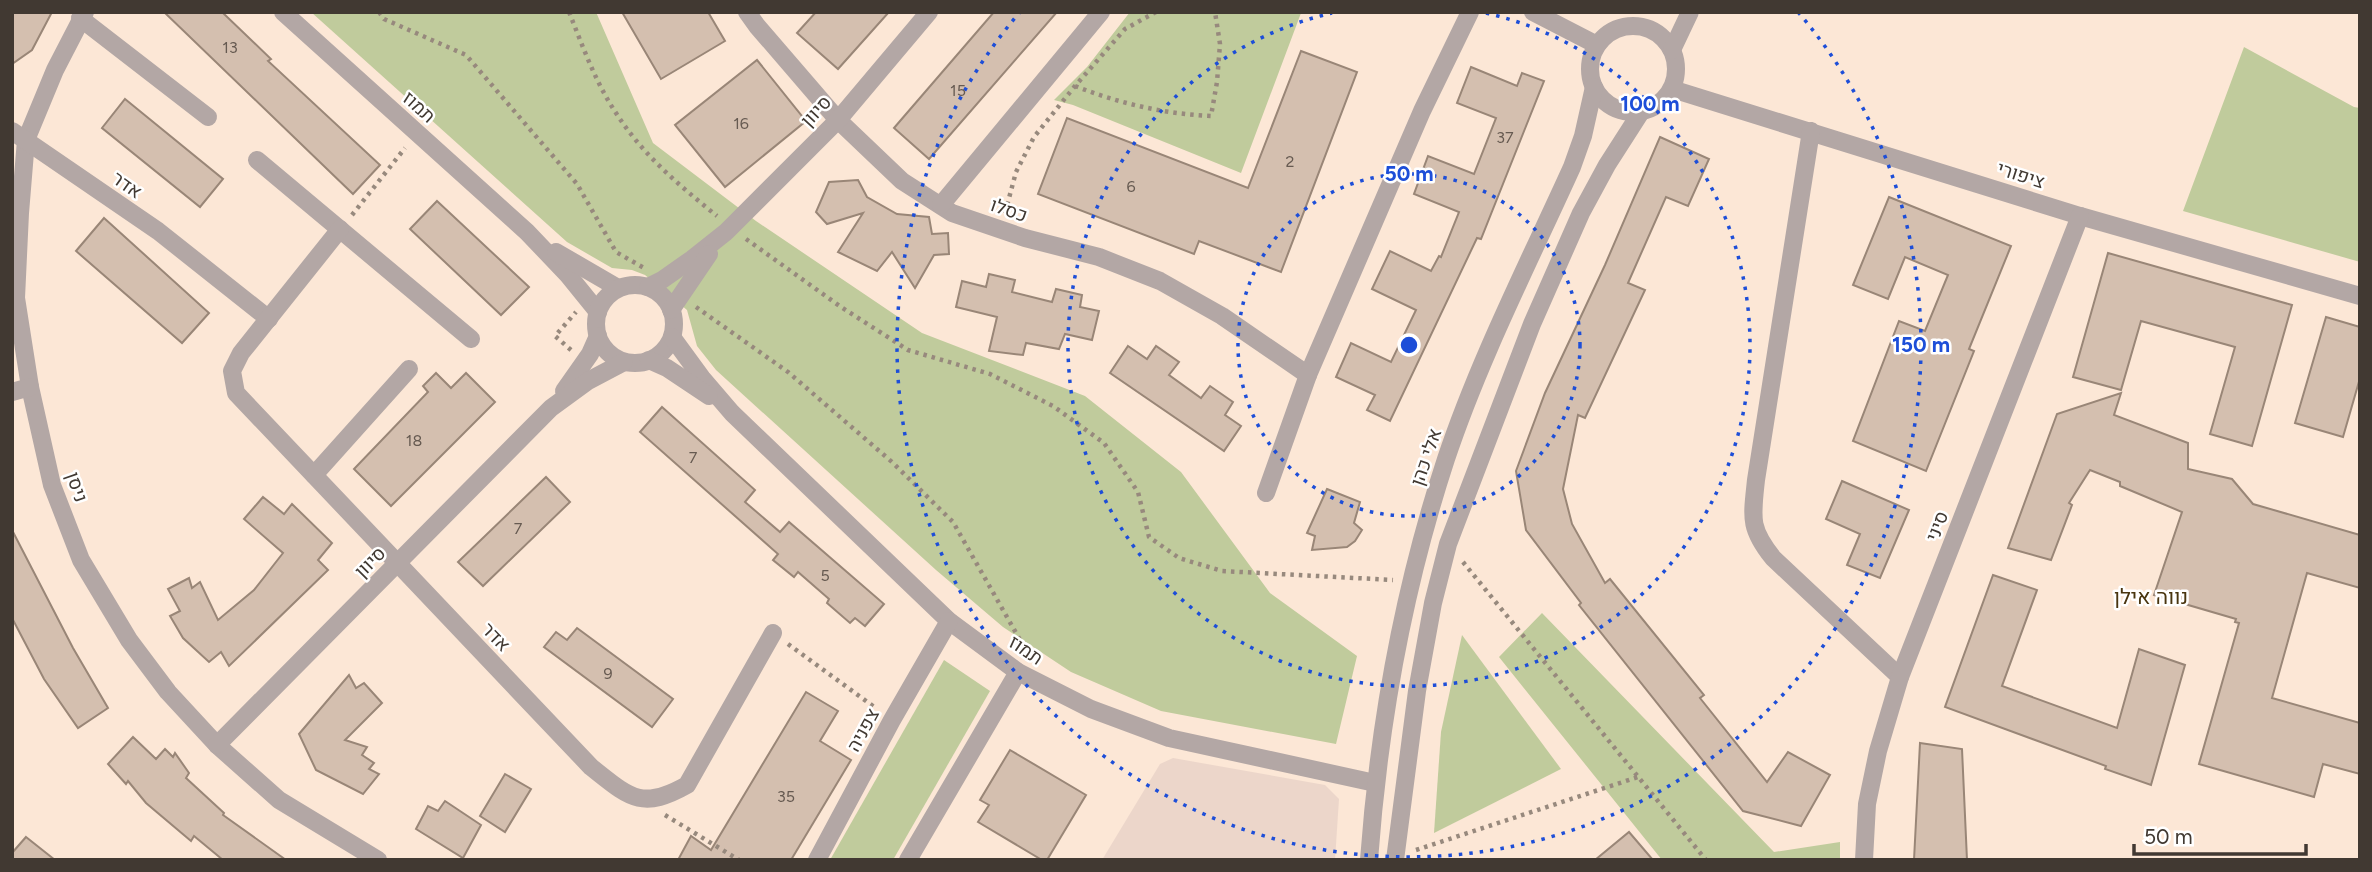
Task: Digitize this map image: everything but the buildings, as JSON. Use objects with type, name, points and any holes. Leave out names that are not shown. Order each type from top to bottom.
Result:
[{"type":"street","name":"תמוז","points":[[283,12],[527,232],[568,275],[598,312]]},
{"type":"street","name":"כסלו","points":[[747,12],[838,120],[902,181],[952,213],[1100,257],[1160,281],[1222,316],[1308,374]]},
{"type":"street","name":"סיוון","points":[[651,281],[675,271],[728,229],[838,120],[929,12]]},
{"type":"street","points":[[941,205],[1101,12]]},
{"type":"street","points":[[1266,493],[1308,374],[1422,111],[1470,12]]},
{"type":"street","points":[[1533,12],[1597,45]]},
{"type":"street","points":[[1672,50],[1690,12]]},
{"type":"street","points":[[83,15],[208,117]]},
{"type":"street","name":"ניסן","points":[[83,15],[19,136],[16,298],[30,387],[52,485],[81,560],[129,640],[168,692],[217,745],[279,800],[378,860]]},
{"type":"street","points":[[1642,19],[1664,37],[1672,50],[1676,62],[1676,76],[1672,89],[1654,107],[1642,112],[1627,112],[1602,99],[1594,87],[1590,73],[1591,58],[1597,45],[1615,29],[1642,19]]},
{"type":"street","name":"אלי כהן","points":[[1369,860],[1375,783],[1395,648],[1419,545],[1447,457],[1487,356],[1572,167],[1583,136],[1594,87]]},
{"type":"street","name":"ציפורי","points":[[1672,89],[2080,216],[2360,296]]},
{"type":"street","points":[[1395,858],[1417,691],[1433,603],[1448,544],[1482,450],[1543,299],[1581,214],[1607,165],[1642,112]]},
{"type":"street","points":[[1811,131],[1753,511],[1757,538],[1773,558],[1900,677]]},
{"type":"street","name":"אדר","points":[[19,136],[158,231],[269,319]]},
{"type":"street","points":[[257,160],[471,339]]},
{"type":"street","name":"סיני","points":[[1864,860],[1867,804],[1878,751],[1900,677],[2080,216]]},
{"type":"street","name":"אדר","points":[[340,229],[240,353],[232,371],[236,393],[591,767],[616,787],[639,799]]},
{"type":"street","name":"סיוון","points":[[671,310],[728,229]]},
{"type":"street","name":"תמוז","points":[[527,232],[561,256],[618,288]]},
{"type":"street","points":[[651,281],[671,310],[674,323],[672,337],[667,346],[649,360],[641,363],[624,362],[608,352],[598,336],[598,312],[602,302],[618,288],[651,281]]},
{"type":"street","name":"סיוון","points":[[217,745],[551,408],[581,369],[598,336]]},
{"type":"street","name":"תמוז","points":[[672,337],[732,413],[949,621],[1018,673],[1091,709],[1169,738],[1375,783]]},
{"type":"street","name":"תמוז","points":[[649,360],[683,378],[732,413]]},
{"type":"street","name":"סיוון","points":[[551,408],[588,380],[624,362]]},
{"type":"street","points":[[314,475],[409,369]]},
{"type":"street","points":[[12,392],[30,387]]},
{"type":"street","name":"צפניה","points":[[817,860],[949,621]]},
{"type":"street","points":[[639,799],[666,797],[687,785],[773,633]]},
{"type":"street","points":[[908,860],[1018,673]]},
{"type":"path","points":[[379,12],[384,19],[466,55],[577,184],[616,251],[651,281]]},
{"type":"path","points":[[569,12],[605,94],[629,132],[668,175],[728,229],[908,351],[990,374],[1053,406],[1094,435],[1104,443],[1138,492],[1149,537],[1180,558],[1222,571],[1411,580]]},
{"type":"path","points":[[1001,229],[1016,172],[1034,137],[1125,29],[1156,12]]},
{"type":"path","points":[[1075,86],[1105,97],[1154,109],[1211,116],[1220,44],[1215,12]]},
{"type":"path","points":[[340,229],[417,134]]},
{"type":"path","points":[[689,302],[788,372],[892,462],[953,522],[1047,689]]},
{"type":"path","points":[[577,311],[555,336],[577,355]]},
{"type":"path","points":[[1448,544],[1706,860]]},
{"type":"path","points":[[773,633],[892,720]]},
{"type":"path","points":[[1395,858],[1638,777]]},
{"type":"path","points":[[639,799],[739,860]]},
{"type":"shaded area","points":[[1173,758],[1325,785],[1339,799],[1335,860],[1102,860],[1160,764]]},
{"type":"green space","points":[[311,12],[596,12],[653,143],[756,221],[922,333],[1085,396],[1181,472],[1270,593],[1357,656],[1336,744],[1161,711],[1071,672],[1003,627],[936,570],[716,370],[697,346],[687,310],[645,275],[632,270],[612,268],[567,242]]},
{"type":"green space","points":[[1130,12],[1301,13],[1241,173],[1073,105],[1054,100],[1087,67]]},
{"type":"green space","points":[[2244,47],[2360,108],[2360,262],[2183,211]]},
{"type":"green space","points":[[1542,613],[1774,852],[1840,842],[1840,860],[1662,860],[1499,657]]},
{"type":"green space","points":[[1462,635],[1561,769],[1434,833],[1441,732]]},
{"type":"green space","points":[[944,660],[990,691],[893,860],[830,860]]},
{"type":"district","name":"נווה אילן","points":[[2151,596]]}]
